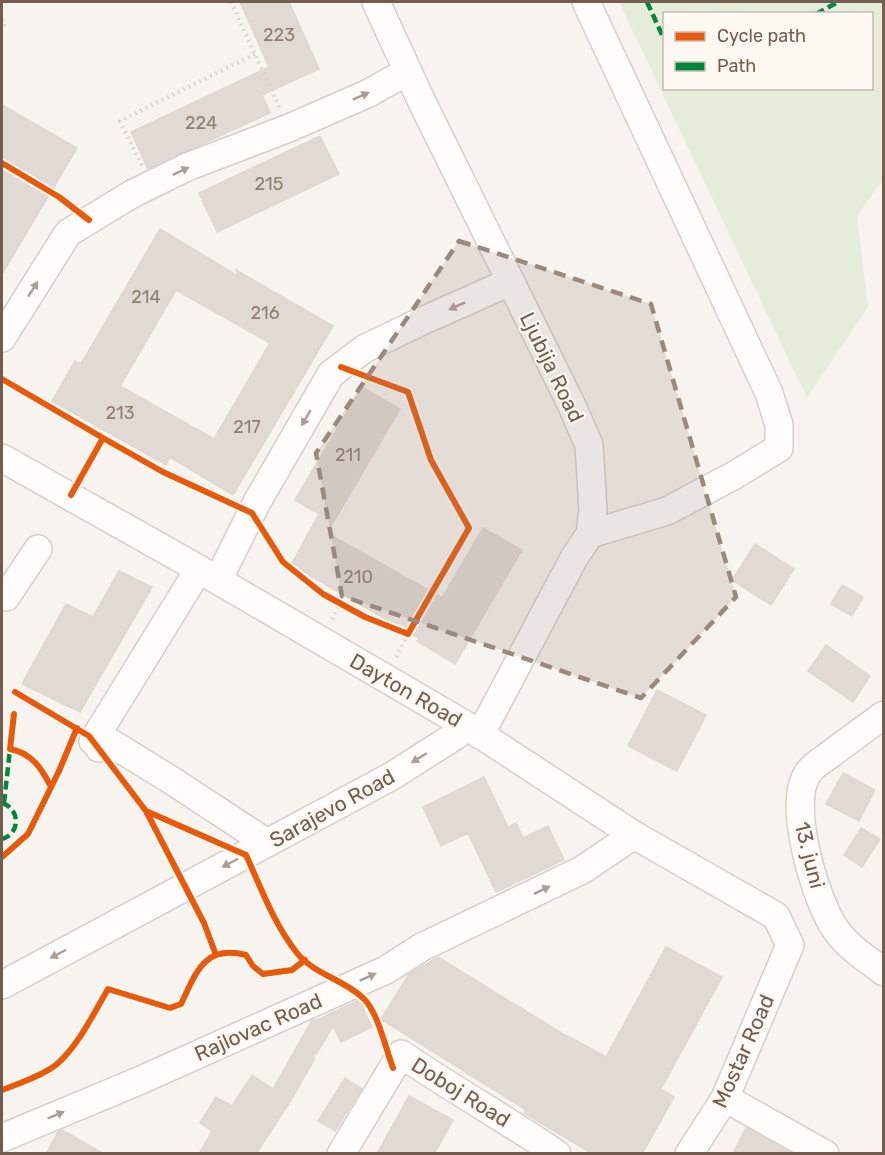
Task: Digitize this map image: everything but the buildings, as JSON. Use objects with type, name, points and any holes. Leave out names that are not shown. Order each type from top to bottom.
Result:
[{"type":"street","name":"Ljubija Road","points":[[376,2],[589,445],[593,510],[590,534],[474,731]]},
{"type":"street","points":[[586,2],[769,393],[779,425],[779,448],[733,476],[667,511],[590,534]]},
{"type":"street","points":[[2,338],[68,233],[132,194],[187,167],[289,128],[369,93],[408,71]]},
{"type":"street","points":[[267,843],[111,743],[96,745],[257,502],[331,374],[364,349],[510,282]]},
{"type":"street","name":"Dayton Road","points":[[2,458],[208,575],[474,731],[634,836],[776,916],[790,945]]},
{"type":"street","points":[[3,599],[38,549]]},
{"type":"street","name":"13. juni","points":[[884,715],[821,761],[807,774],[799,811],[806,849],[824,911],[852,948],[884,972]]},
{"type":"street","name":"Sarajevo Road","points":[[2,985],[474,731]]},
{"type":"street","name":"Rajlovac Road","points":[[2,1138],[141,1080],[386,970],[422,947],[582,870],[634,836]]},
{"type":"street","name":"Mostar Road","points":[[689,1154],[725,1098],[790,945]]},
{"type":"street","name":"Doboj Road","points":[[341,1154],[401,1054],[557,1154]]},
{"type":"street","points":[[725,1098],[825,1154]]},
{"type":"path","points":[[231,2],[289,128]]},
{"type":"path","points":[[2,19],[5,27],[2,29]]},
{"type":"path","points":[[152,184],[120,121],[255,54]]},
{"type":"path","points":[[2,379],[103,438],[87,468]]},
{"type":"path","points":[[336,610],[340,603]]},
{"type":"path","points":[[395,659],[408,634]]},
{"type":"highlighted area","points":[[459,241],[651,304],[736,597],[641,698],[342,596],[316,453]]},
{"type":"green space","points":[[619,2],[883,2],[883,179],[857,216],[868,307],[807,398]]},
{"type":"marked path","points":[[647,2],[663,37]]},
{"type":"marked path","points":[[820,12],[838,2]]},
{"type":"marked path","points":[[4,803],[10,749]]},
{"type":"marked path","points":[[2,803],[12,810],[16,821],[13,832],[2,839]]},
{"type":"cycle path","points":[[2,163],[59,197],[89,220]]},
{"type":"cycle path","points":[[103,438],[163,472],[252,513],[283,562],[323,594],[365,617],[408,634],[469,528],[431,460],[408,392],[341,367]]},
{"type":"cycle path","points":[[2,379],[103,438],[71,495]]},
{"type":"cycle path","points":[[15,692],[89,736],[146,811],[246,855],[275,918],[297,953],[312,966],[354,991],[368,1003],[377,1020],[393,1068]]},
{"type":"cycle path","points":[[14,714],[10,749],[30,758],[44,774],[51,787]]},
{"type":"cycle path","points":[[2,857],[28,834],[77,728]]},
{"type":"cycle path","points":[[146,811],[204,923],[216,955]]},
{"type":"cycle path","points":[[2,1090],[52,1068],[65,1057],[79,1039],[108,989],[170,1008],[181,1004],[197,972],[211,957],[232,953],[246,955],[253,966],[263,974],[292,970],[305,960]]}]
